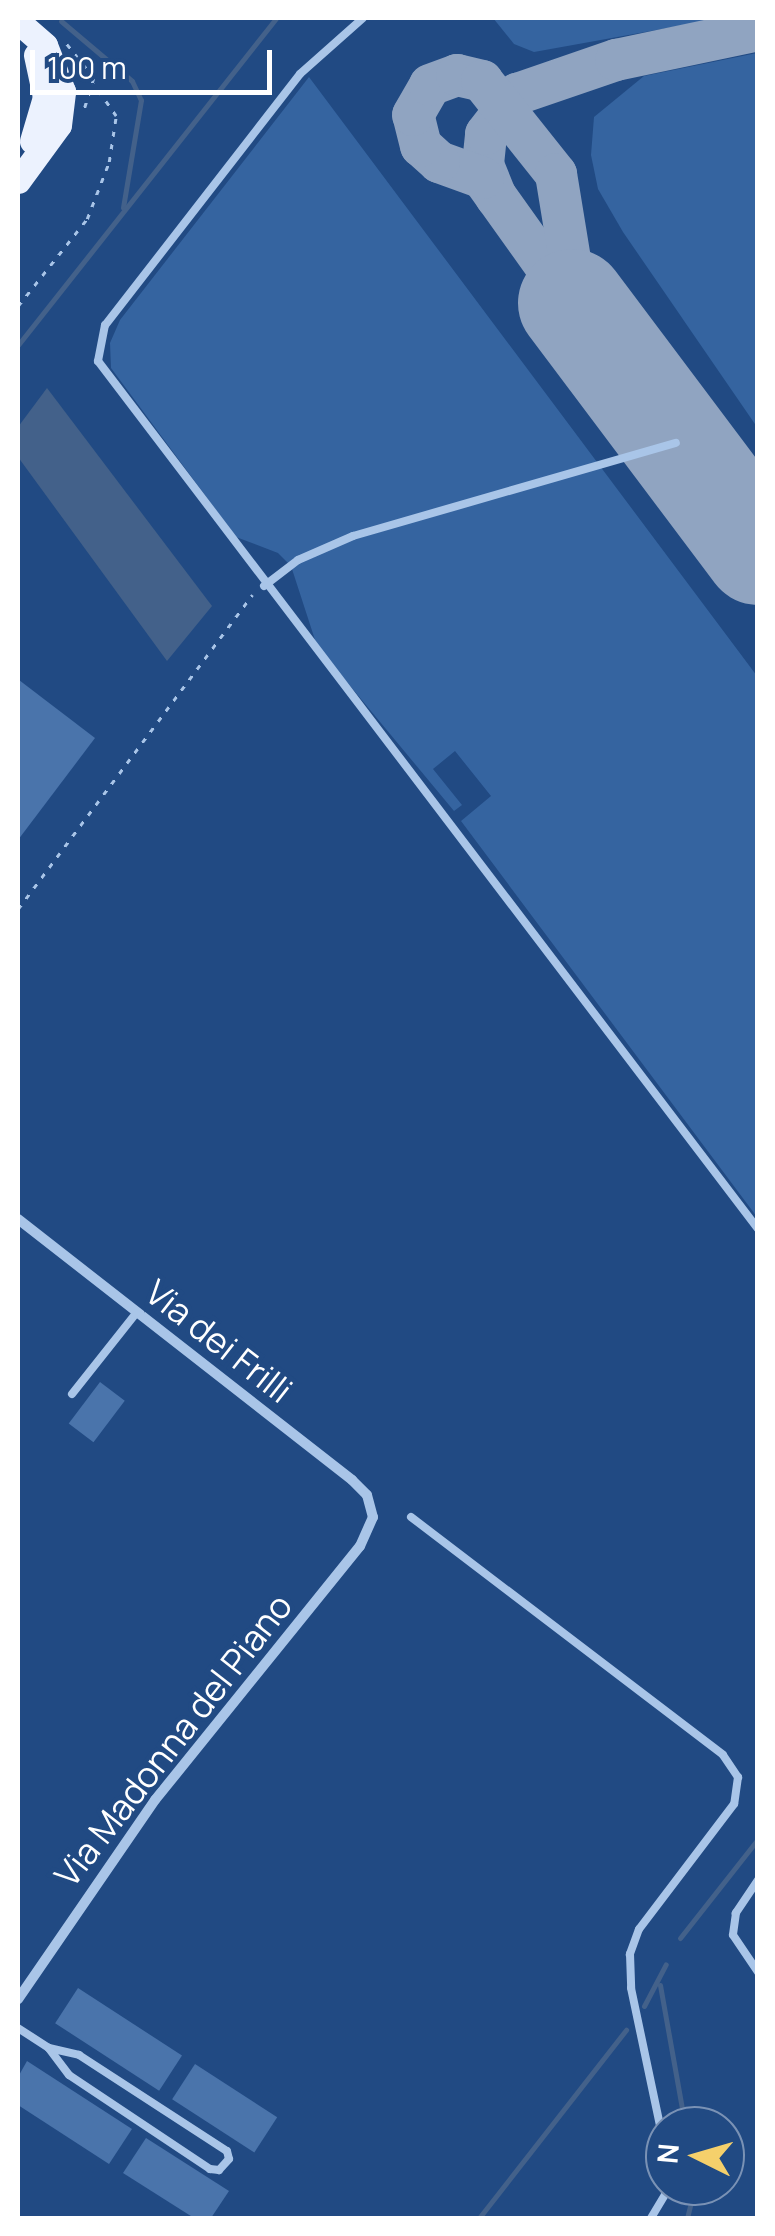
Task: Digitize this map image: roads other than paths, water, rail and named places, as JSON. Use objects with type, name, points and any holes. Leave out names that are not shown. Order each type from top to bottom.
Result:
[{"type":"main road","points":[[18,158],[38,134],[45,98],[24,20]]},
{"type":"main road","points":[[18,180],[59,126],[63,91],[45,45],[24,20]]},
{"type":"street","name":"Via dei Frilli","points":[[18,1218],[361,1488],[374,1517]]},
{"type":"street","name":"Via Madonna del Piano","points":[[18,1999],[155,1800],[360,1546],[374,1517]]},
{"type":"lane","points":[[363,18],[300,74],[98,338],[104,375],[758,1229]]},
{"type":"lane","points":[[264,586],[298,560],[353,536],[676,442]]},
{"type":"lane","points":[[72,1394],[137,1312]]},
{"type":"lane","points":[[411,1517],[735,1768],[734,1804],[635,1936],[628,1964],[656,2106]]},
{"type":"lane","points":[[758,1880],[736,1913],[732,1935],[758,1972]]},
{"type":"lane","points":[[18,2028],[49,2048],[69,2074],[210,2169],[219,2170],[229,2159],[227,2150],[80,2055],[49,2048]]},
{"type":"waterway","points":[[18,345],[276,18]]},
{"type":"waterway","points":[[61,21],[132,81],[141,100],[123,207]]},
{"type":"waterway","points":[[680,1938],[758,1839]]},
{"type":"waterway","points":[[644,2006],[666,1964]]},
{"type":"waterway","points":[[660,1985],[681,2106]]},
{"type":"waterway","points":[[479,2218],[626,2030]]},
{"type":"waterway","points":[[687,2218],[690,2206]]}]
